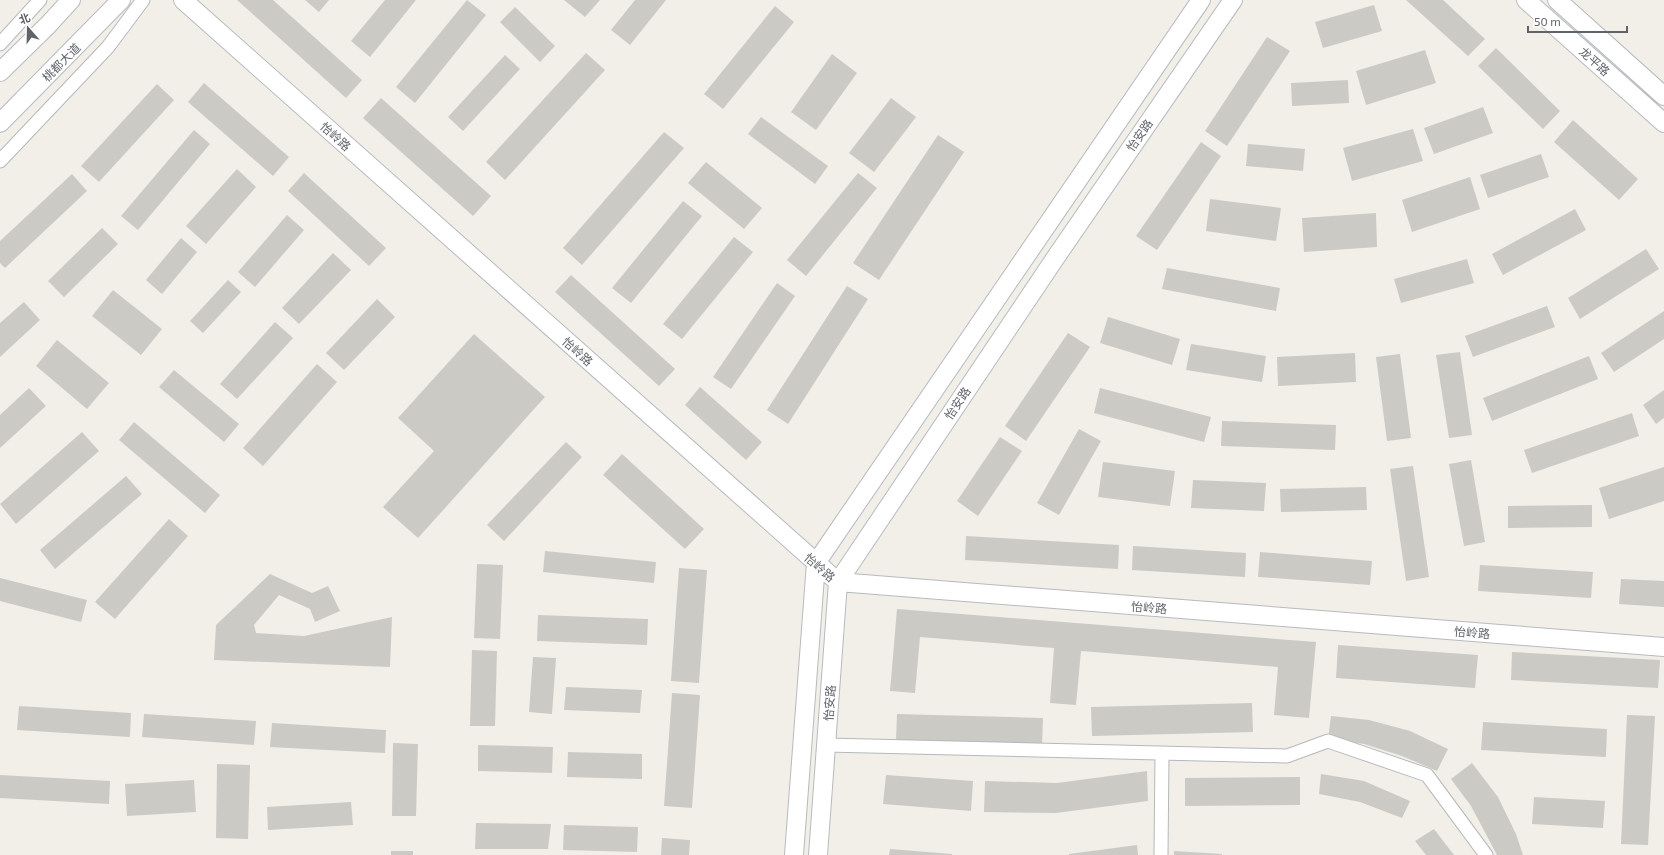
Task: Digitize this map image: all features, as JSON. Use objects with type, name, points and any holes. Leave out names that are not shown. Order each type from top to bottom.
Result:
[{"type":"street","points":[[0,44],[40,0]]},
{"type":"street","points":[[0,72],[71,0]]},
{"type":"street","name":"桃都大道","points":[[0,123],[120,0]]},
{"type":"street","points":[[0,161],[108,47],[143,0]]},
{"type":"street","name":"怡岭路","points":[[183,0],[838,582],[1664,647]]},
{"type":"street","name":"怡安路","points":[[794,855],[816,563],[1202,0]]},
{"type":"street","name":"怡安路","points":[[818,855],[838,582],[1058,254],[1233,0]]},
{"type":"street","name":"龙平路","points":[[1526,0],[1664,123]]},
{"type":"street","name":"龙平路","points":[[1557,0],[1664,96]]},
{"type":"street","points":[[826,745],[1287,756],[1328,741],[1427,775],[1486,855]]},
{"type":"street","points":[[1161,855],[1162,754]]},
{"type":"building","points":[[237,0],[273,0],[362,80],[346,98]]},
{"type":"building","points":[[305,0],[329,0],[319,12]]},
{"type":"building","points":[[385,0],[416,0],[370,57],[351,41]]},
{"type":"building","points":[[467,0],[486,15],[415,103],[396,87]]},
{"type":"building","points":[[564,0],[600,0],[585,17]]},
{"type":"building","points":[[635,0],[666,0],[630,45],[611,30]]},
{"type":"building","points":[[1406,0],[1443,0],[1485,39],[1468,56]]},
{"type":"building","points":[[1374,5],[1382,31],[1323,48],[1315,22]]},
{"type":"building","points":[[775,6],[794,22],[723,109],[704,94]]},
{"type":"building","points":[[515,7],[555,46],[540,62],[500,22]]},
{"type":"building","points":[[1267,37],[1290,51],[1227,146],[1205,131]]},
{"type":"building","points":[[1496,48],[1560,111],[1543,129],[1478,66]]},
{"type":"building","points":[[1425,50],[1436,83],[1366,105],[1356,71]]},
{"type":"building","points":[[586,53],[605,70],[505,180],[486,162]]},
{"type":"building","points":[[832,54],[857,73],[816,130],[791,112]]},
{"type":"building","points":[[505,55],[520,69],[463,131],[448,117]]},
{"type":"building","points":[[1348,80],[1349,103],[1292,106],[1291,83]]},
{"type":"building","points":[[204,83],[289,157],[273,176],[188,102]]},
{"type":"building","points":[[157,84],[174,100],[99,182],[81,166]]},
{"type":"building","points":[[381,98],[491,196],[473,216],[363,118]]},
{"type":"building","points":[[891,98],[916,117],[874,172],[849,153]]},
{"type":"building","points":[[1483,107],[1493,133],[1434,154],[1424,128]]},
{"type":"building","points":[[761,117],[828,166],[815,184],[748,134]]},
{"type":"building","points":[[1573,120],[1638,179],[1619,200],[1554,142]]},
{"type":"building","points":[[1413,129],[1423,161],[1352,181],[1343,148]]},
{"type":"building","points":[[194,130],[210,144],[138,230],[121,216]]},
{"type":"building","points":[[664,132],[684,148],[582,265],[563,248]]},
{"type":"building","points":[[938,135],[964,152],[879,280],[853,263]]},
{"type":"building","points":[[1201,142],[1221,156],[1157,250],[1136,236]]},
{"type":"building","points":[[1248,144],[1305,149],[1303,171],[1246,166]]},
{"type":"building","points":[[1541,154],[1549,177],[1488,198],[1480,175]]},
{"type":"building","points":[[706,162],[762,208],[744,229],[688,183]]},
{"type":"building","points":[[237,169],[256,187],[206,244],[186,226]]},
{"type":"building","points":[[304,173],[386,248],[369,266],[288,191]]},
{"type":"building","points":[[858,173],[877,188],[806,276],[787,260]]},
{"type":"building","points":[[72,174],[87,191],[5,268],[0,263],[0,241]]},
{"type":"building","points":[[1470,177],[1480,209],[1412,232],[1402,200]]},
{"type":"building","points":[[1210,199],[1281,208],[1276,241],[1206,231]]},
{"type":"building","points":[[683,201],[702,216],[631,303],[612,288]]},
{"type":"building","points":[[1575,209],[1586,230],[1503,275],[1492,254]]},
{"type":"building","points":[[1376,213],[1377,247],[1304,252],[1302,218]]},
{"type":"building","points":[[287,215],[304,230],[255,287],[238,272]]},
{"type":"building","points":[[102,228],[118,244],[64,297],[48,281]]},
{"type":"building","points":[[734,237],[753,252],[682,339],[663,324]]},
{"type":"building","points":[[181,238],[197,252],[162,294],[146,280]]},
{"type":"building","points":[[1646,249],[1659,269],[1580,319],[1568,298]]},
{"type":"building","points":[[333,253],[351,270],[299,324],[282,308]]},
{"type":"building","points":[[1467,259],[1474,283],[1401,303],[1394,279]]},
{"type":"building","points":[[1167,268],[1280,288],[1276,311],[1162,289]]},
{"type":"building","points":[[571,275],[675,369],[659,386],[555,292]]},
{"type":"building","points":[[228,280],[241,292],[203,333],[190,321]]},
{"type":"building","points":[[777,283],[795,296],[731,389],[713,377]]},
{"type":"building","points":[[847,286],[868,299],[788,424],[767,410]]},
{"type":"building","points":[[113,290],[162,329],[141,355],[92,316]]},
{"type":"building","points":[[377,299],[395,317],[344,370],[326,353]]},
{"type":"building","points":[[24,302],[40,320],[0,357],[0,323]]},
{"type":"building","points":[[1547,306],[1555,327],[1473,357],[1465,336]]},
{"type":"building","points":[[1664,311],[1664,339],[1614,372],[1601,353]]},
{"type":"building","points":[[1108,317],[1180,339],[1172,365],[1100,343]]},
{"type":"building","points":[[275,322],[293,338],[237,399],[220,384]]},
{"type":"building","points":[[1068,333],[1090,347],[1026,441],[1005,426]]},
{"type":"building","points":[[474,334],[545,397],[418,538],[383,507],[434,451],[398,418]]},
{"type":"building","points":[[57,340],[109,383],[87,409],[36,366]]},
{"type":"building","points":[[1191,344],[1266,356],[1262,382],[1186,370]]},
{"type":"building","points":[[1460,352],[1472,435],[1449,438],[1436,355]]},
{"type":"building","points":[[1355,353],[1356,382],[1278,386],[1277,357]]},
{"type":"building","points":[[1400,354],[1411,438],[1387,441],[1376,357]]},
{"type":"building","points":[[1589,356],[1598,379],[1492,421],[1483,398]]},
{"type":"building","points":[[317,364],[337,382],[263,466],[243,448]]},
{"type":"building","points":[[174,370],[239,424],[224,442],[159,387]]},
{"type":"building","points":[[700,387],[762,442],[746,460],[685,405]]},
{"type":"building","points":[[29,388],[46,406],[0,448],[0,415]]},
{"type":"building","points":[[1100,388],[1211,417],[1204,442],[1094,413]]},
{"type":"building","points":[[1664,390],[1664,418],[1656,424],[1643,405]]},
{"type":"building","points":[[1632,413],[1639,436],[1532,473],[1524,450]]},
{"type":"building","points":[[1222,421],[1336,425],[1335,450],[1221,446]]},
{"type":"building","points":[[134,422],[220,495],[205,513],[119,440]]},
{"type":"building","points":[[1079,429],[1101,441],[1059,515],[1037,503]]},
{"type":"building","points":[[82,432],[99,451],[16,524],[0,504]]},
{"type":"building","points":[[1000,437],[1022,451],[978,516],[957,501]]},
{"type":"building","points":[[566,442],[582,457],[504,541],[487,525]]},
{"type":"building","points":[[622,454],[704,529],[685,549],[603,475]]},
{"type":"building","points":[[1471,460],[1485,542],[1464,546],[1449,464]]},
{"type":"building","points":[[1103,462],[1175,471],[1170,506],[1098,497]]},
{"type":"building","points":[[1413,466],[1429,577],[1406,581],[1390,469]]},
{"type":"building","points":[[1664,467],[1664,501],[1609,519],[1599,488]]},
{"type":"building","points":[[126,476],[142,494],[55,569],[40,550]]},
{"type":"building","points":[[1193,480],[1266,483],[1264,511],[1191,508]]},
{"type":"building","points":[[1366,487],[1367,510],[1281,512],[1280,489]]},
{"type":"building","points":[[1592,505],[1592,527],[1508,528],[1508,506]]},
{"type":"building","points":[[169,519],[188,536],[115,619],[95,602]]},
{"type":"building","points":[[966,536],[1119,545],[1118,569],[965,560]]},
{"type":"building","points":[[1133,546],[1246,553],[1245,577],[1132,570]]},
{"type":"building","points":[[545,551],[656,562],[654,583],[543,572]]},
{"type":"building","points":[[1260,552],[1372,561],[1370,585],[1258,577]]},
{"type":"building","points":[[477,564],[503,565],[500,639],[474,638]]},
{"type":"building","points":[[1480,565],[1593,572],[1591,598],[1478,591]]},
{"type":"building","points":[[679,568],[707,570],[699,683],[671,681]]},
{"type":"building","points":[[270,574],[312,593],[328,586],[340,611],[315,622],[310,609],[279,595],[254,625],[256,633],[304,636],[392,617],[390,667],[214,660],[216,625]]},
{"type":"building","points":[[0,578],[87,600],[81,622],[0,601]]},
{"type":"building","points":[[1621,579],[1664,581],[1664,607],[1619,604]]},
{"type":"building","points":[[897,609],[1316,642],[1309,718],[1274,715],[1278,667],[1081,651],[1076,705],[1050,703],[1054,648],[920,637],[915,693],[890,691]]},
{"type":"building","points":[[538,615],[648,619],[647,645],[537,641]]},
{"type":"building","points":[[1338,645],[1478,655],[1475,688],[1336,678]]},
{"type":"building","points":[[472,650],[497,651],[495,726],[470,726]]},
{"type":"building","points":[[1512,652],[1660,660],[1658,688],[1511,680]]},
{"type":"building","points":[[533,657],[556,658],[552,714],[529,712]]},
{"type":"building","points":[[566,687],[642,690],[640,713],[564,710]]},
{"type":"building","points":[[672,693],[700,695],[692,808],[664,806]]},
{"type":"building","points":[[1252,703],[1253,732],[1092,736],[1091,707]]},
{"type":"building","points":[[19,706],[131,713],[130,737],[17,730]]},
{"type":"building","points":[[144,714],[256,721],[254,745],[142,737]]},
{"type":"building","points":[[897,714],[1043,718],[1042,746],[896,741]]},
{"type":"building","points":[[1627,715],[1655,716],[1648,845],[1621,844]]},
{"type":"building","points":[[1331,716],[1369,720],[1410,731],[1448,749],[1437,771],[1402,756],[1364,744],[1328,739]]},
{"type":"building","points":[[1483,722],[1607,729],[1606,757],[1481,750]]},
{"type":"building","points":[[272,723],[386,730],[385,753],[270,747]]},
{"type":"building","points":[[393,743],[418,744],[416,816],[392,816]]},
{"type":"building","points":[[478,745],[553,747],[552,773],[478,771]]},
{"type":"building","points":[[568,752],[642,754],[642,779],[567,777]]},
{"type":"building","points":[[1472,763],[1498,797],[1516,834],[1523,855],[1497,855],[1471,806],[1451,779]]},
{"type":"building","points":[[217,764],[250,765],[248,839],[216,838]]},
{"type":"building","points":[[1147,771],[1148,801],[1056,813],[984,812],[985,781],[1057,783]]},
{"type":"building","points":[[1321,774],[1364,781],[1410,801],[1402,818],[1360,802],[1319,794]]},
{"type":"building","points":[[0,775],[110,781],[109,804],[0,798]]},
{"type":"building","points":[[886,775],[973,781],[971,811],[883,804]]},
{"type":"building","points":[[1300,777],[1300,805],[1185,806],[1185,778]]},
{"type":"building","points":[[194,780],[196,812],[127,816],[125,784]]},
{"type":"building","points":[[1534,797],[1605,801],[1603,828],[1532,824]]},
{"type":"building","points":[[351,802],[353,825],[268,830],[267,807]]},
{"type":"building","points":[[476,823],[551,824],[548,849],[475,849]]},
{"type":"building","points":[[564,825],[638,827],[637,852],[563,850]]},
{"type":"building","points":[[1434,829],[1454,855],[1426,855],[1415,841]]},
{"type":"building","points":[[662,838],[690,840],[689,855],[661,855]]},
{"type":"building","points":[[1137,845],[1138,855],[1069,855],[1069,854]]},
{"type":"building","points":[[890,849],[952,854],[952,855],[889,855]]},
{"type":"building","points":[[391,851],[413,851],[413,855],[391,855]]},
{"type":"building","points":[[1174,851],[1222,854],[1222,855],[1174,855]]}]
